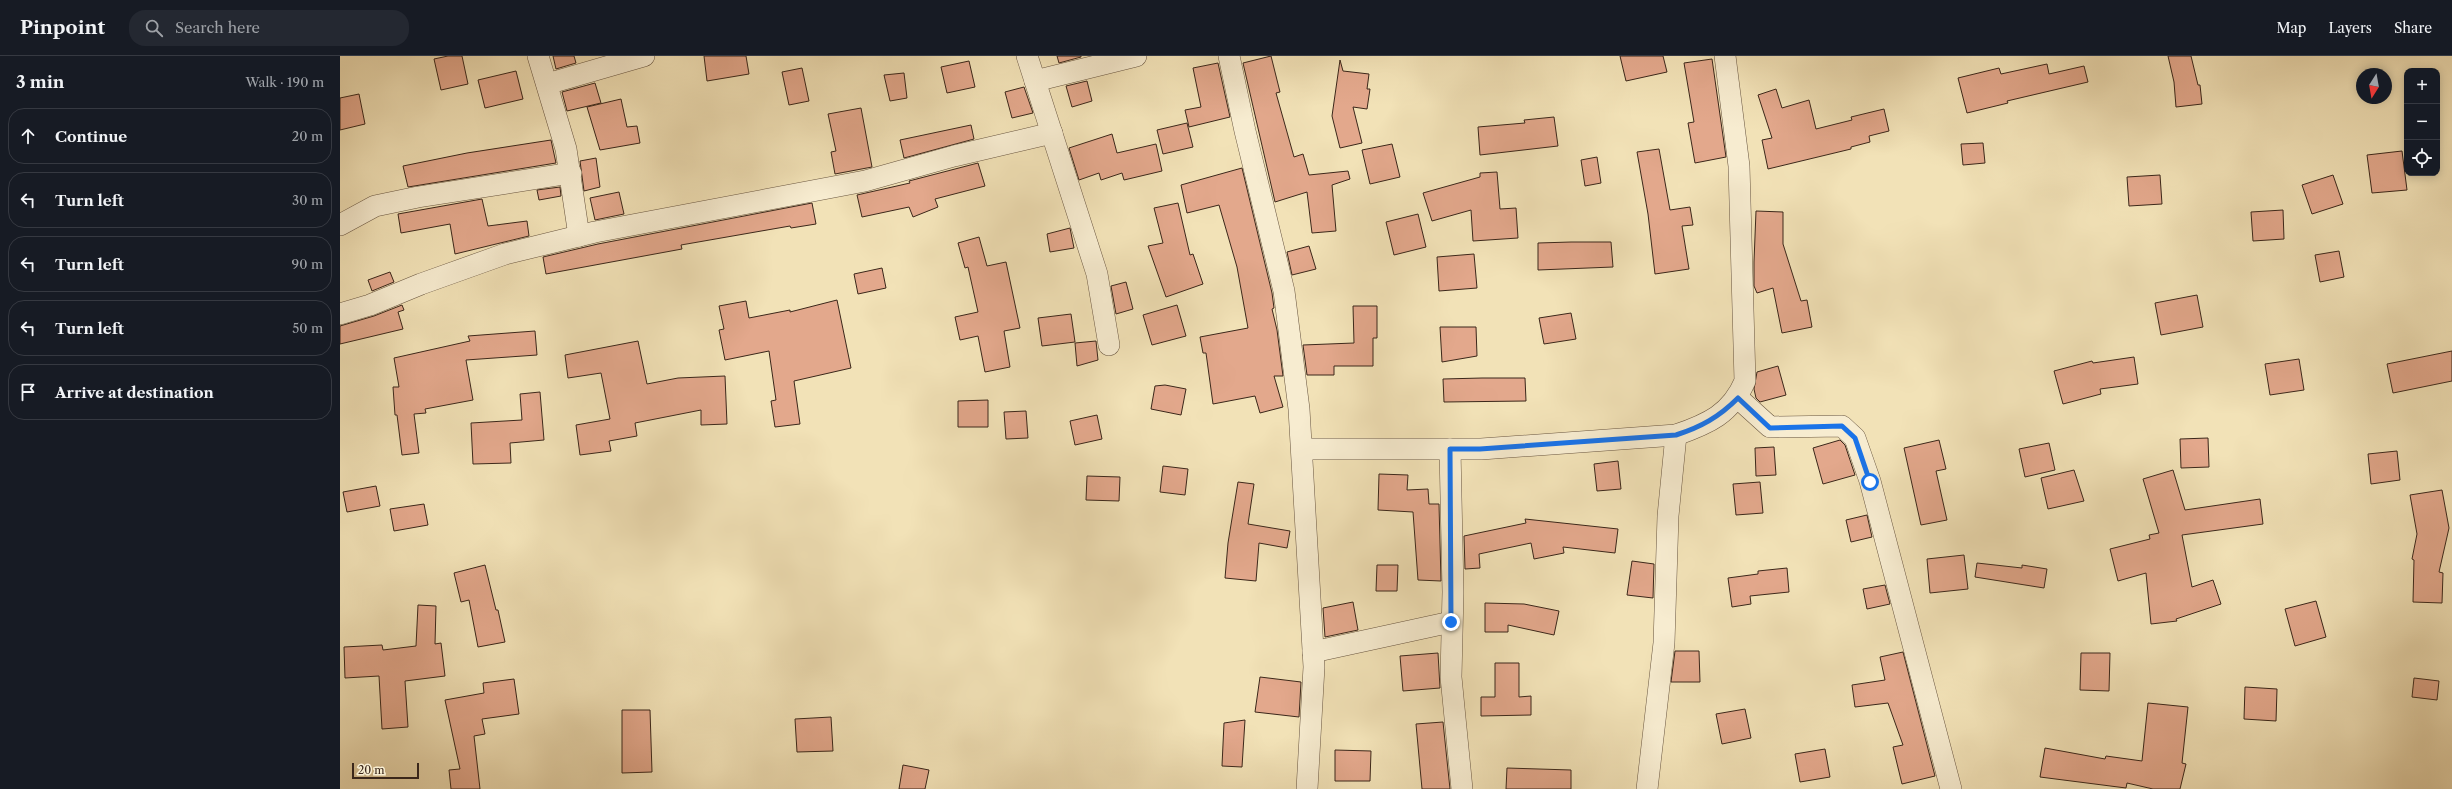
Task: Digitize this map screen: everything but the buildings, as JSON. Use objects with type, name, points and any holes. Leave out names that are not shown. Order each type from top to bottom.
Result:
[{"type":"street","points":[[538,56],[571,173],[579,236]]},
{"type":"street","points":[[547,84],[644,56]]},
{"type":"street","points":[[1027,56],[1097,274],[1109,345]]},
{"type":"street","points":[[1035,81],[1136,56]]},
{"type":"street","points":[[1229,56],[1245,131],[1284,291],[1302,449],[1313,652],[1306,789]]},
{"type":"street","points":[[1302,449],[1480,449],[1676,435],[1700,427],[1721,414],[1738,398],[1744,381],[1739,166],[1725,56]]},
{"type":"street","points":[[340,314],[370,305],[505,254],[579,236],[865,181],[954,156],[1052,133]]},
{"type":"street","points":[[340,225],[375,206],[571,173]]},
{"type":"street","points":[[1738,398],[1770,428],[1842,426],[1855,438],[1870,482],[1951,789]]},
{"type":"street","points":[[1647,789],[1664,643],[1668,516],[1676,435]]},
{"type":"street","points":[[1450,449],[1451,677],[1462,789]]},
{"type":"street","points":[[1313,652],[1451,622]]},
{"type":"route","points":[[1451,622],[1453,592],[1450,449],[1480,449],[1676,435],[1700,427],[1721,414],[1738,398],[1770,428],[1842,426],[1855,438],[1870,482]]}]
